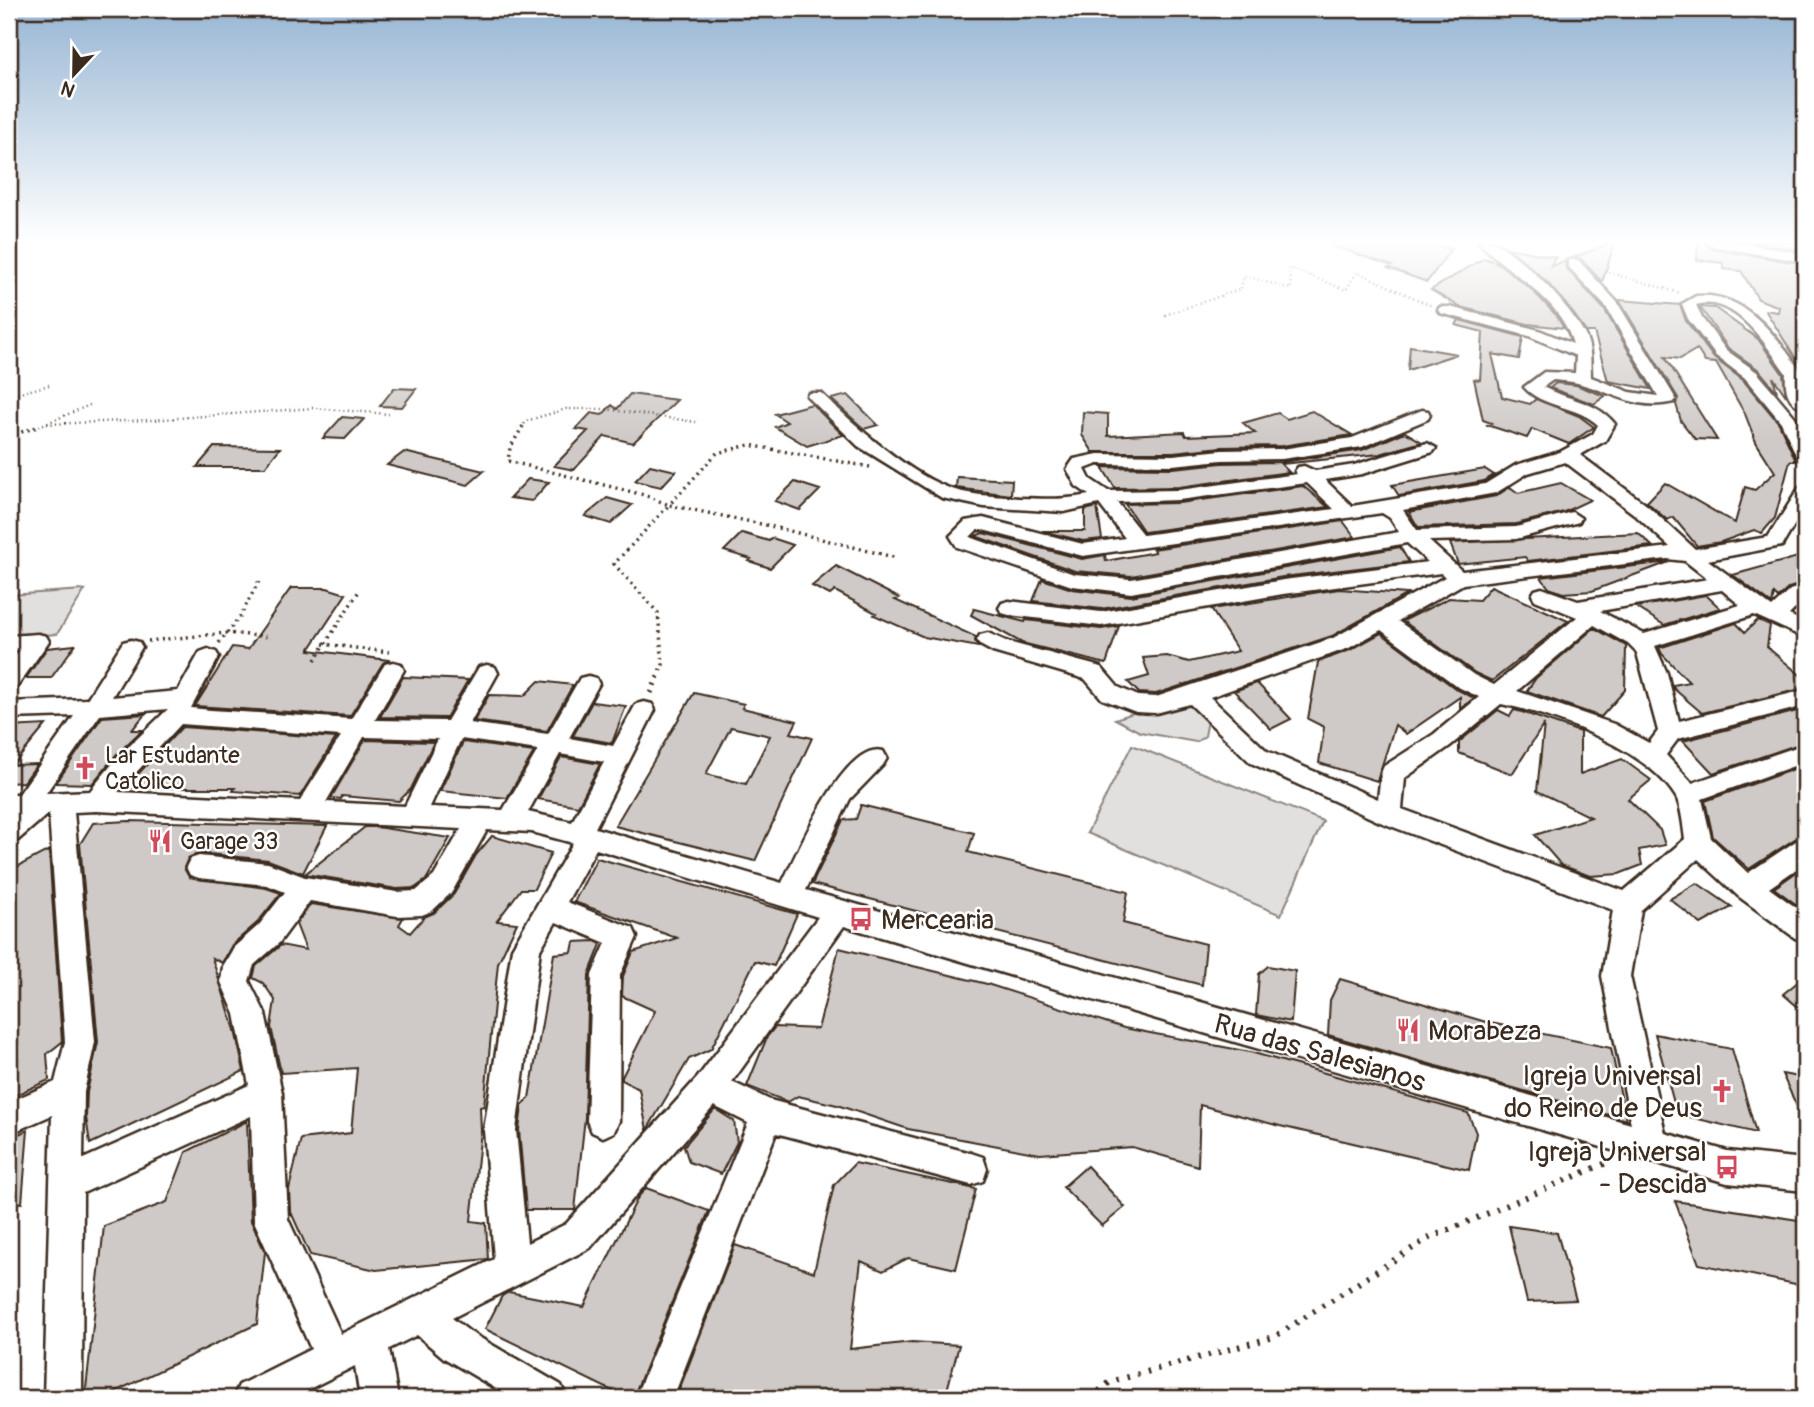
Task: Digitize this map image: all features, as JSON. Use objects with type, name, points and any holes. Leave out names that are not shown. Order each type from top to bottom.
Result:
[{"type":"street","points":[[1559,308],[1578,336],[1584,354],[1581,364],[1583,379]]},
{"type":"street","points":[[1572,518],[1516,533],[1411,536],[1131,586],[1072,580],[964,543],[960,536],[972,525],[983,524],[1083,550],[1385,507],[1490,489],[1522,469],[1566,456],[1599,437],[1607,424],[1598,414],[1542,395],[1532,387],[1550,376],[1583,379],[1631,397],[1656,402],[1668,399],[1614,308]]},
{"type":"street","points":[[1690,308],[1695,319],[1721,353],[1751,375],[1790,421],[1805,457]]},
{"type":"street","points":[[1736,308],[1744,311],[1794,373],[1793,391],[1805,404]]},
{"type":"street","points":[[1445,310],[1534,333],[1584,354]]},
{"type":"street","points":[[1794,373],[1802,367],[1805,358]]},
{"type":"street","points":[[815,396],[864,442],[915,476],[948,495],[984,501],[1064,506],[1104,497],[1179,495],[1356,470],[1427,448]]},
{"type":"street","points":[[1138,542],[1104,497],[1082,482],[1076,469],[1080,463],[1098,459],[1173,460],[1222,455],[1282,454],[1356,443],[1422,415]]},
{"type":"street","points":[[1282,454],[1313,478],[1347,511]]},
{"type":"street","points":[[1566,456],[1577,460],[1642,510],[1725,583],[1766,612],[1805,631]]},
{"type":"street","points":[[1009,608],[1101,618],[1283,587],[1668,553],[1715,553],[1776,542],[1804,493],[1805,470]]},
{"type":"street","points":[[1385,507],[1397,514],[1411,536],[1452,572]]},
{"type":"street","points":[[988,640],[1001,648],[1093,673],[1110,693],[1136,704],[1156,705],[1341,643],[1381,620],[1452,572]]},
{"type":"street","points":[[1389,815],[1393,773],[1443,740],[1585,612],[1725,583]]},
{"type":"street","points":[[1642,643],[1766,612],[1805,592]]},
{"type":"street","points":[[1542,595],[1585,612],[1642,643],[1650,659],[1670,732]]},
{"type":"street","points":[[1381,620],[1466,681],[1494,695],[1522,700],[1593,725],[1652,755],[1688,794],[1699,843],[1747,888],[1805,929]]},
{"type":"street","points":[[9,643],[38,641],[9,681]]},
{"type":"street","points":[[9,833],[34,803],[131,647]]},
{"type":"street","points":[[96,801],[181,707],[208,657]]},
{"type":"street","points":[[307,811],[393,670]]},
{"type":"street","points":[[413,816],[454,730],[487,673]]},
{"type":"street","points":[[510,821],[588,684]]},
{"type":"street","points":[[1193,694],[1259,757],[1389,815],[1628,904]]},
{"type":"street","points":[[1652,755],[1670,732],[1805,698]]},
{"type":"street","points":[[9,710],[181,707],[241,722],[499,734],[620,757]]},
{"type":"street","points":[[512,1270],[500,1130],[526,948],[550,907],[644,710]]},
{"type":"street","points":[[1688,794],[1805,753]]},
{"type":"street","points":[[789,896],[841,793],[875,758]]},
{"type":"street","name":"Rua das Salesianos","points":[[34,803],[96,801],[532,822],[1227,1026],[1727,1167],[1805,1175]]},
{"type":"street","points":[[34,803],[80,1042],[68,1092],[63,1398]]},
{"type":"street","points":[[200,867],[268,874],[304,888],[397,904],[422,904],[443,884],[480,819]]},
{"type":"street","points":[[1651,1145],[1616,976],[1628,904],[1699,843]]},
{"type":"street","points":[[1747,888],[1805,849]]},
{"type":"street","points":[[304,888],[269,934],[244,956],[237,966],[235,982],[250,1013],[266,1093],[271,1221],[316,1315],[332,1357]]},
{"type":"street","points":[[550,907],[623,937],[606,975],[603,1121]]},
{"type":"street","points":[[252,1398],[578,1236],[709,1088],[839,912]]},
{"type":"street","points":[[709,1088],[767,1115],[971,1169]]},
{"type":"street","points":[[9,1118],[68,1092]]},
{"type":"street","points":[[66,1183],[266,1093]]},
{"type":"street","points":[[654,1398],[767,1115]]},
{"type":"street","points":[[420,1315],[457,1345],[548,1398]]},
{"type":"street","points":[[369,1339],[379,1398]]},
{"type":"path","points":[[1165,315],[1180,308]]},
{"type":"path","points":[[1438,308],[1445,310]]},
{"type":"path","points":[[9,396],[49,385]]},
{"type":"path","points":[[9,436],[47,424],[92,404]]},
{"type":"path","points":[[47,424],[135,422],[249,412],[355,408],[389,414]]},
{"type":"path","points":[[696,422],[605,409],[566,409],[526,421],[510,448],[508,461],[644,495],[669,505],[766,525],[897,558]]},
{"type":"path","points":[[644,710],[663,665],[658,613],[614,564],[717,453],[749,445],[915,476]]},
{"type":"path","points":[[208,657],[241,615],[260,579]]},
{"type":"path","points":[[316,660],[323,644],[359,591]]},
{"type":"path","points":[[131,647],[153,639],[227,633],[271,637]]},
{"type":"path","points":[[323,644],[385,650],[398,656],[393,670]]},
{"type":"path","points":[[1091,1398],[1110,1382],[1274,1337],[1427,1239],[1651,1145]]},
{"type":"shaded area","points":[[85,590],[57,634],[9,638],[9,595]]},
{"type":"shaded area","points":[[1155,706],[1189,706],[1209,715],[1205,736],[1196,742],[1140,732],[1115,719]]},
{"type":"shaded area","points":[[1132,745],[1323,821],[1281,915],[1087,833]]},
{"type":"building","points":[[1463,308],[1549,308],[1564,328],[1528,324]]},
{"type":"building","points":[[1567,308],[1603,308],[1651,389],[1608,381],[1594,332],[1586,332]]},
{"type":"building","points":[[1624,308],[1681,308],[1686,321],[1714,358],[1743,380],[1779,423],[1796,461],[1790,461],[1775,518],[1762,533],[1754,530],[1721,542],[1697,546],[1673,517],[1667,520],[1647,502],[1665,483],[1735,523],[1745,487],[1755,490],[1775,472],[1756,442],[1745,414],[1716,363],[1705,362],[1697,349],[1680,359],[1665,357],[1717,440],[1695,439],[1681,421],[1676,404],[1678,398]]},
{"type":"building","points":[[1700,308],[1715,308],[1758,339],[1783,374],[1786,396],[1773,377],[1777,392],[1759,370],[1728,348]]},
{"type":"building","points":[[1779,308],[1805,308],[1805,392],[1804,371],[1765,310],[1778,312]]},
{"type":"building","points":[[1459,320],[1523,337],[1519,359],[1492,354],[1502,397],[1530,404],[1536,399],[1579,416],[1594,427],[1569,444],[1532,429],[1527,438],[1487,425],[1491,423],[1483,420],[1474,379],[1480,380],[1483,332],[1456,325]]},
{"type":"building","points":[[1410,346],[1457,354],[1408,370]]},
{"type":"building","points":[[1556,383],[1576,385],[1605,396],[1594,404],[1550,388]]},
{"type":"building","points":[[394,388],[416,389],[402,407],[380,406]]},
{"type":"building","points":[[630,394],[677,400],[633,443],[605,436],[574,470],[554,466],[588,431],[576,429],[591,413],[602,415],[612,405],[617,409]]},
{"type":"building","points":[[848,395],[878,425],[864,429],[831,399]]},
{"type":"building","points":[[812,404],[843,435],[807,446],[775,427],[787,422],[775,414]]},
{"type":"building","points":[[1312,411],[1352,435],[1282,446],[1222,447],[1173,452],[1093,452],[1082,435],[1083,412],[1108,414],[1108,436],[1184,432],[1186,436],[1255,433],[1243,423],[1278,413],[1287,419]]},
{"type":"building","points":[[342,417],[364,419],[345,439],[323,438]]},
{"type":"building","points":[[1405,432],[1422,442],[1380,454],[1281,464],[1289,472],[1179,487],[1115,488],[1102,467],[1173,468],[1222,463],[1282,462],[1362,450]]},
{"type":"building","points":[[214,447],[280,448],[265,467],[197,467]]},
{"type":"building","points":[[404,452],[484,471],[468,485],[387,465]]},
{"type":"building","points":[[650,465],[676,471],[661,487],[635,481]]},
{"type":"building","points":[[1485,469],[1494,475],[1484,481],[1399,496],[1392,485]]},
{"type":"building","points":[[957,477],[1012,480],[1011,495],[956,488]]},
{"type":"building","points":[[528,479],[549,482],[532,501],[510,498]]},
{"type":"building","points":[[795,482],[820,490],[800,510],[775,501]]},
{"type":"building","points":[[1561,483],[1590,500],[1564,512],[1516,524],[1418,527],[1409,512],[1496,496],[1510,487],[1518,493]]},
{"type":"building","points":[[1303,486],[1328,507],[1144,532],[1125,504],[1179,503]]},
{"type":"building","points":[[607,498],[632,505],[611,524],[585,516]]},
{"type":"building","points":[[1097,507],[1102,539],[1083,541],[1042,531],[1085,531],[1085,510]]},
{"type":"building","points":[[1343,521],[1355,537],[1131,576],[1075,571],[975,536],[983,533],[1082,559],[1105,555],[1106,561],[1155,552],[1153,549]]},
{"type":"building","points":[[742,533],[793,545],[770,568],[724,551]]},
{"type":"building","points":[[1638,533],[1652,546],[1528,561],[1525,557],[1458,564],[1450,543]]},
{"type":"building","points":[[1400,547],[1409,562],[1283,577],[1101,609],[1033,601],[1042,579],[1072,589],[1131,596]]},
{"type":"building","points":[[1805,555],[1805,583],[1789,588],[1778,598],[1774,594],[1772,604],[1733,575]]},
{"type":"building","points":[[1669,562],[1592,591],[1563,593],[1549,588],[1541,577]]},
{"type":"building","points":[[836,566],[899,598],[895,600],[976,637],[978,647],[924,637],[874,615],[876,613],[835,591],[830,595],[812,586]]},
{"type":"building","points":[[1491,586],[1568,621],[1492,681],[1475,673],[1403,621],[1449,598],[1479,600]]},
{"type":"building","points":[[291,588],[327,588],[346,594],[309,650],[388,660],[383,663],[350,716],[195,706],[232,647],[248,649]]},
{"type":"building","points":[[1339,589],[1407,594],[1332,636],[1156,694],[1139,693],[1128,682],[1149,676],[1143,658],[1167,656],[1189,662],[1238,651],[1211,609]]},
{"type":"building","points":[[1706,595],[1720,608],[1664,625],[1636,607]]},
{"type":"building","points":[[974,609],[1025,622],[1101,629],[1119,626],[1106,664],[1022,643],[971,615]]},
{"type":"building","points":[[1758,620],[1770,625],[1767,647],[1805,679],[1805,688],[1702,713],[1674,689],[1673,685],[1689,682],[1659,648],[1736,623],[1745,632]]},
{"type":"building","points":[[1594,628],[1626,646],[1625,690],[1601,717],[1527,691],[1536,678]]},
{"type":"building","points":[[1381,633],[1456,689],[1474,698],[1460,709],[1460,697],[1406,734],[1395,725],[1377,781],[1319,763],[1324,727],[1308,719],[1318,662],[1350,650]]},
{"type":"building","points":[[75,645],[51,678],[26,678],[47,648]]},
{"type":"building","points":[[403,677],[468,680],[446,718],[380,717]]},
{"type":"building","points":[[539,681],[573,685],[547,731],[474,721],[489,695],[524,696]]},
{"type":"building","points":[[1257,683],[1291,719],[1271,729],[1234,691]]},
{"type":"building","points":[[694,693],[744,704],[742,708],[797,721],[791,733],[812,738],[755,861],[615,826]],"holes":[[[731,727],[770,736],[746,784],[706,774]]]},
{"type":"building","points":[[592,702],[626,706],[612,743],[573,736]]},
{"type":"building","points":[[1805,709],[1805,742],[1713,773],[1683,741]]},
{"type":"building","points":[[1498,710],[1510,716],[1514,710],[1522,712],[1580,732],[1580,774],[1622,759],[1651,780],[1628,799],[1660,830],[1665,845],[1639,850],[1642,865],[1619,874],[1590,876],[1561,865],[1535,835],[1591,817],[1537,791],[1544,724],[1512,774],[1459,753],[1459,742]]},
{"type":"building","points":[[145,714],[132,730],[142,730],[92,784],[56,783],[102,717]]},
{"type":"building","points":[[46,725],[13,765],[37,764],[24,782],[9,783],[9,727]]},
{"type":"building","points":[[182,727],[336,738],[300,796],[233,791],[235,788],[125,788]]},
{"type":"building","points":[[365,740],[434,742],[411,789],[399,801],[342,796],[341,799],[331,798]]},
{"type":"building","points":[[463,742],[534,752],[507,798],[440,791]]},
{"type":"building","points":[[561,757],[600,764],[578,806],[538,799]]},
{"type":"building","points":[[1805,765],[1805,836],[1795,839],[1749,869],[1713,837],[1705,801]]},
{"type":"building","points":[[861,805],[974,833],[968,852],[1128,892],[1123,923],[1206,944],[1202,985],[812,884],[843,820],[856,819]]},
{"type":"building","points":[[129,821],[327,826],[303,873],[268,860],[199,853],[188,858],[184,868],[189,877],[266,888],[281,893],[257,923],[232,945],[222,963],[212,958],[235,1030],[244,1071],[90,1144],[86,1117],[87,1092],[98,1042],[80,844],[93,823]]},
{"type":"building","points":[[365,827],[450,838],[426,880],[415,888],[397,889],[305,874]]},
{"type":"building","points":[[492,836],[551,853],[534,889],[521,889],[497,921],[517,923],[498,963],[484,1106],[480,1107],[481,1131],[471,1221],[486,1223],[488,1259],[376,1270],[310,1255],[290,1210],[289,1189],[301,1139],[351,1133],[357,1068],[281,1073],[271,1027],[275,1000],[263,983],[253,978],[256,966],[281,945],[306,950],[296,924],[311,904],[403,918],[399,925],[410,933],[424,917],[434,913],[454,894],[476,855]]},
{"type":"building","points":[[49,850],[62,1042],[47,1054],[49,1080],[9,1098],[9,871]]},
{"type":"building","points":[[597,858],[797,914],[774,966],[755,961],[711,1049],[689,1059],[647,1130],[639,1089],[622,1080],[622,1077],[655,1011],[622,996],[623,976],[633,952],[677,938],[574,902]]},
{"type":"building","points":[[1805,866],[1805,911],[1774,888]]},
{"type":"building","points":[[1697,883],[1732,907],[1701,924],[1670,899]]},
{"type":"building","points":[[595,941],[601,944],[589,975],[585,1117],[575,1210],[526,1210],[519,1130],[522,1106],[529,1098],[554,954],[572,952],[574,942]]},
{"type":"building","points":[[839,948],[987,984],[1124,1028],[1250,1052],[1468,1113],[1476,1133],[1469,1170],[1200,1105],[1198,1166],[1132,1147],[1040,1154],[908,1129],[837,1105],[798,1096],[788,1102],[747,1086],[767,1037],[775,1027],[818,1029]]},
{"type":"building","points":[[1268,966],[1295,971],[1291,1022],[1256,1015],[1259,974]]},
{"type":"building","points":[[1805,976],[1805,1013],[1783,994]]},
{"type":"building","points":[[1340,979],[1486,1022],[1611,1048],[1626,1120],[1328,1035],[1330,1000]]},
{"type":"building","points":[[1655,1034],[1732,1049],[1756,1133],[1677,1114]]},
{"type":"building","points":[[1782,1074],[1805,1078],[1805,1124]]},
{"type":"building","points":[[715,1109],[734,1121],[737,1142],[721,1174],[689,1162],[684,1146]]},
{"type":"building","points":[[247,1121],[251,1221],[265,1252],[257,1324],[102,1398],[85,1398],[104,1226],[167,1202],[186,1152]]},
{"type":"building","points":[[28,1130],[22,1203],[9,1202],[9,1138]]},
{"type":"building","points":[[855,1163],[976,1189],[956,1269],[908,1258],[883,1271],[861,1261],[850,1349],[912,1342],[959,1345],[945,1398],[676,1398],[735,1245],[814,1272],[834,1185]]},
{"type":"building","points":[[1087,1166],[1125,1207],[1102,1226],[1063,1187]]},
{"type":"building","points":[[646,1188],[709,1211],[633,1398],[627,1398],[485,1329],[502,1296],[509,1292],[584,1307],[638,1197]]},
{"type":"building","points":[[1675,1201],[1805,1221],[1805,1286],[1699,1264]]},
{"type":"building","points":[[1509,1226],[1557,1233],[1576,1300],[1527,1302]]},
{"type":"place","name":"Lar Estudante Catolico","points":[[85,768]]},
{"type":"place","name":"Garage 33","points":[[160,841]]},
{"type":"place","name":"Mercearia","points":[[861,919]]},
{"type":"place","name":"Morabeza","points":[[1408,1030]]},
{"type":"place","name":"Igreja Universal do Reino de Deus","points":[[1722,1091]]},
{"type":"place","name":"Igreja Universal - Descida","points":[[1727,1167]]}]
